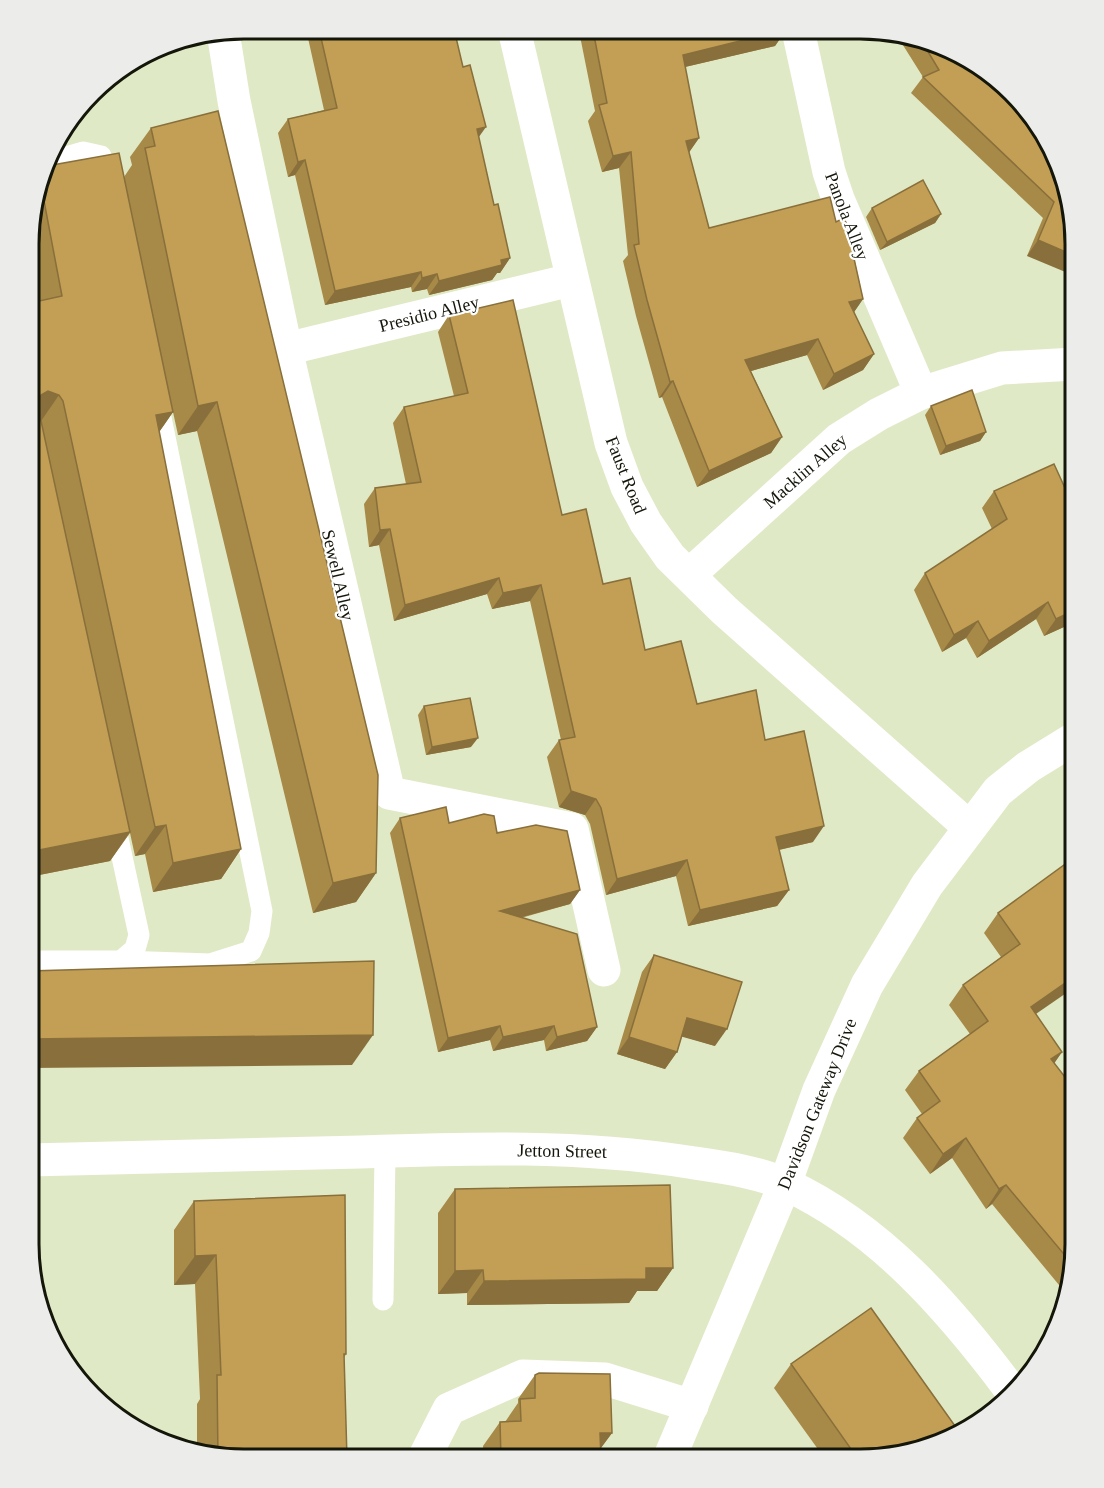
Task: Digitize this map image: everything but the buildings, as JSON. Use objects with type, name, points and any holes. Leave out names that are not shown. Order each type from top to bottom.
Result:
[{"type":"street","name":"Faust Road","points":[[516,39],[611,443],[627,487],[652,532],[670,557],[724,610],[969,827]]},
{"type":"street","name":"Panola Alley","points":[[800,39],[829,172],[838,199],[921,393]]},
{"type":"street","name":"Sewell Alley","points":[[224,40],[234,101],[286,349],[389,793],[572,829],[604,970]]},
{"type":"street","name":"Presidio Alley","points":[[286,349],[571,280]]},
{"type":"street","name":"Macklin Alley","points":[[689,575],[839,439],[879,414],[921,393],[1002,368],[1065,365]]},
{"type":"street","name":"Davidson Gateway Drive","points":[[673,1449],[785,1184],[819,1090],[867,985],[927,885],[998,791],[1028,767],[1065,744]]},
{"type":"street","name":"Jetton Street","points":[[39,1160],[568,1149],[625,1152],[741,1170],[785,1184],[827,1207],[882,1248],[931,1291],[1007,1386]]},
{"type":"street","points":[[429,1449],[449,1409],[523,1376],[605,1379],[692,1406]]},
{"type":"lane","points":[[58,159],[83,152],[101,156],[113,183],[118,207]]},
{"type":"lane","points":[[39,961],[210,964],[251,951],[259,933],[262,911],[154,383]]},
{"type":"lane","points":[[109,795],[139,935],[135,949],[121,961]]},
{"type":"lane","points":[[383,1300],[385,1151]]}]
